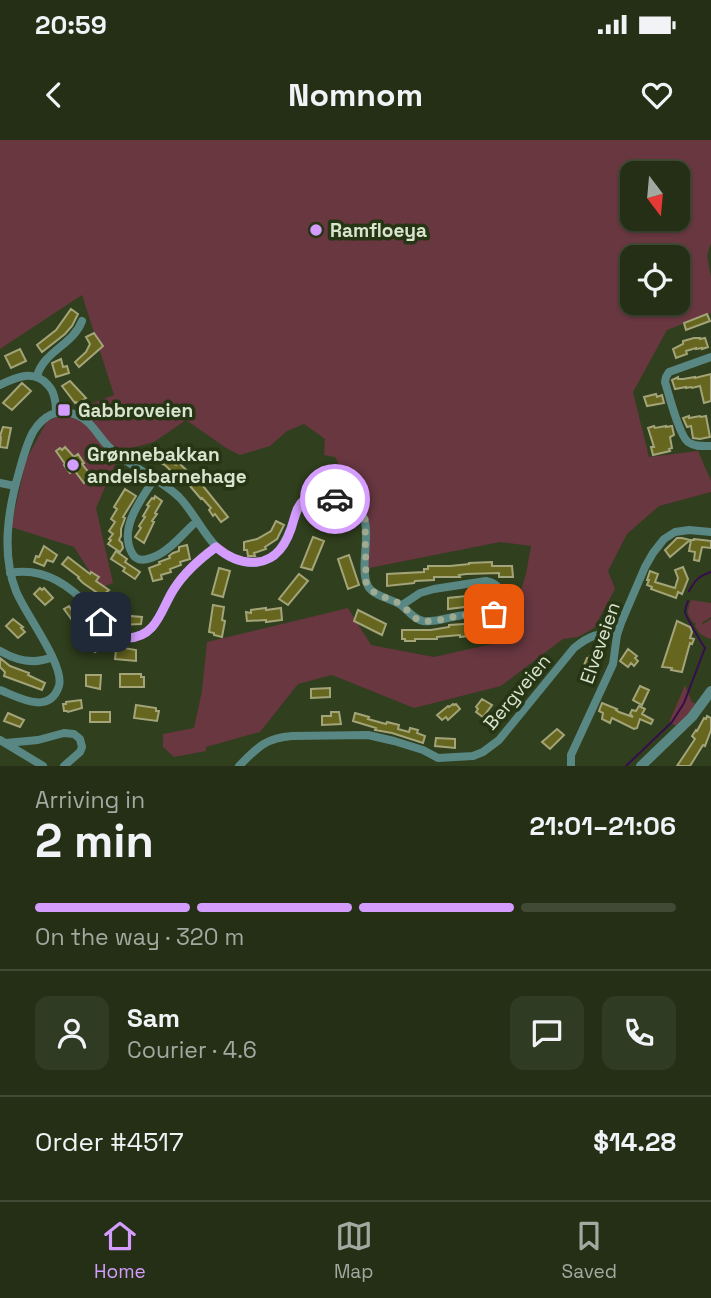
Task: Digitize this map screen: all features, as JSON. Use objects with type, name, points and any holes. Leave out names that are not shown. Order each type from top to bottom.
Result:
[{"type":"street","points":[[37,376],[41,365],[75,334],[82,321]]},
{"type":"street","points":[[711,357],[673,370],[667,375],[665,382],[685,439],[697,446],[711,446]]},
{"type":"street","points":[[0,385],[22,376],[37,376],[52,390],[56,412]]},
{"type":"street","points":[[0,690],[32,703],[49,699],[60,682],[58,669],[20,600],[10,573],[7,549],[8,524],[15,486],[26,447],[44,418],[56,412],[77,415],[86,420],[109,447],[177,496],[216,547],[228,556],[245,563],[265,561],[286,542],[301,503],[310,496],[321,494],[356,507],[362,513],[366,526],[365,571],[369,588],[402,605],[416,618],[433,621],[466,615],[488,617],[500,610],[504,600],[499,586],[486,581],[420,593],[402,605]]},
{"type":"street","points":[[155,478],[131,523],[129,544],[135,558],[145,560],[156,556],[197,521]]},
{"type":"street","points":[[0,482],[15,486]]},
{"type":"street","name":"Elveveien","points":[[571,766],[571,755],[613,664],[617,635],[653,553],[664,539],[676,532],[711,532]]},
{"type":"street","points":[[10,573],[35,572],[61,582],[82,599],[107,630],[131,638],[151,629],[174,588],[216,547]]},
{"type":"street","name":"Bergveien","points":[[239,766],[263,743],[292,736],[368,736],[394,740],[424,750],[436,762],[473,756],[490,748],[508,730],[574,648],[596,635],[617,635]]},
{"type":"street","points":[[0,651],[19,661],[37,662],[52,657]]},
{"type":"street","points":[[641,766],[692,717],[711,691]]},
{"type":"street","points":[[3,742],[38,740],[64,733],[74,734],[82,747],[64,766]]},
{"type":"street","points":[[3,742],[43,766]]},
{"type":"shaded area","points":[[0,140],[711,140],[711,243],[707,256],[711,277],[711,313],[667,330],[633,392],[649,457],[698,451],[711,481],[711,492],[659,506],[627,534],[608,571],[615,589],[594,628],[578,637],[563,639],[501,686],[414,708],[332,675],[298,684],[260,732],[206,747],[206,751],[174,757],[163,747],[163,734],[194,728],[202,691],[207,642],[348,608],[371,645],[434,657],[505,641],[526,574],[531,546],[500,542],[369,568],[362,505],[345,475],[335,483],[338,462],[335,457],[324,455],[325,439],[304,424],[287,431],[270,446],[240,455],[186,420],[154,442],[121,451],[96,508],[113,583],[100,588],[74,547],[11,527],[26,460],[47,421],[114,395],[82,295],[0,349]]},
{"type":"shaded area","points":[[691,600],[711,603],[711,617],[702,625],[711,619],[711,639],[700,633],[696,623],[688,615]]},
{"type":"shaded area","points":[[685,685],[692,702],[698,705],[677,726],[670,723],[670,720]]},
{"type":"building","points":[[71,309],[78,314],[72,326],[42,352],[37,345],[56,330]]},
{"type":"building","points":[[707,314],[710,321],[686,330],[684,323]]},
{"type":"building","points":[[94,333],[103,346],[79,367],[75,362],[90,344],[86,337]]},
{"type":"building","points":[[705,338],[708,347],[686,351],[687,354],[676,358],[673,349],[683,344],[683,341]]},
{"type":"building","points":[[20,349],[26,361],[11,368],[5,356]]},
{"type":"building","points":[[61,359],[63,367],[67,366],[69,373],[56,377],[52,363]]},
{"type":"building","points":[[711,374],[711,401],[704,403],[700,386],[675,389],[672,380],[678,377],[695,378]]},
{"type":"building","points":[[70,381],[86,398],[78,403],[75,403],[62,386]]},
{"type":"building","points":[[22,383],[31,391],[12,410],[3,403]]},
{"type":"building","points":[[656,394],[657,397],[662,395],[664,403],[647,406],[644,397]]},
{"type":"building","points":[[706,416],[710,437],[693,438],[691,426],[687,427],[683,418]]},
{"type":"building","points":[[672,426],[674,435],[670,437],[670,451],[653,455],[651,447],[654,447],[648,428]]},
{"type":"building","points":[[3,427],[11,428],[7,448],[0,447]]},
{"type":"building","points":[[65,447],[74,457],[78,454],[90,474],[84,483],[74,470],[70,473],[56,451]]},
{"type":"building","points":[[159,452],[176,465],[178,462],[203,486],[228,517],[221,522],[215,514],[213,516],[209,510],[211,508],[180,476],[178,478],[154,459]]},
{"type":"building","points":[[125,489],[136,496],[123,517],[125,518],[119,540],[123,548],[120,552],[108,544],[113,534],[109,531],[115,522],[111,519],[117,509],[114,507]]},
{"type":"building","points":[[155,496],[162,501],[144,543],[135,537],[141,528],[139,526],[145,517],[143,516],[149,506],[147,505]]},
{"type":"building","points":[[315,505],[340,512],[338,521],[312,514]]},
{"type":"building","points":[[276,521],[284,525],[277,539],[265,547],[266,549],[254,553],[255,556],[248,556],[247,550],[244,550],[244,542],[257,539],[271,531]]},
{"type":"building","points":[[313,537],[324,541],[312,570],[301,567]]},
{"type":"building","points":[[677,538],[690,540],[670,557],[665,550]]},
{"type":"building","points":[[691,540],[711,541],[711,548],[702,547],[699,561],[694,560],[695,552],[689,551]]},
{"type":"building","points":[[187,545],[190,559],[180,562],[181,565],[170,569],[171,572],[161,575],[162,579],[153,581],[149,568],[170,558],[169,556],[179,551],[179,547]]},
{"type":"building","points":[[44,546],[57,555],[53,562],[47,560],[44,566],[34,562]]},
{"type":"building","points":[[116,551],[127,559],[125,562],[140,572],[135,579],[111,559]]},
{"type":"building","points":[[349,555],[359,585],[348,589],[338,559]]},
{"type":"building","points":[[68,557],[90,574],[91,572],[99,577],[96,581],[109,590],[104,594],[117,604],[110,613],[100,606],[101,601],[97,597],[99,594],[62,564]]},
{"type":"building","points":[[492,562],[492,566],[512,566],[513,577],[499,577],[499,573],[466,574],[387,586],[387,574],[424,572],[428,566]]},
{"type":"building","points":[[683,567],[688,579],[682,594],[678,592],[676,598],[647,585],[650,571],[658,574],[655,582],[675,588],[678,578],[675,570]]},
{"type":"building","points":[[219,568],[230,571],[223,597],[212,594]]},
{"type":"building","points":[[299,574],[308,581],[288,605],[279,599]]},
{"type":"building","points":[[44,588],[53,598],[45,605],[34,594]]},
{"type":"building","points":[[495,593],[495,604],[487,607],[448,609],[448,598]]},
{"type":"building","points":[[213,605],[224,607],[222,637],[209,632]]},
{"type":"building","points":[[69,606],[71,609],[75,606],[83,618],[75,624],[64,609]]},
{"type":"building","points":[[281,608],[282,620],[247,621],[246,612]]},
{"type":"building","points":[[358,610],[386,624],[382,635],[354,621]]},
{"type":"building","points":[[118,615],[142,617],[141,624],[118,625]]},
{"type":"building","points":[[13,619],[25,632],[18,638],[6,626]]},
{"type":"building","points":[[677,621],[690,627],[690,638],[694,639],[692,644],[690,643],[682,672],[662,667]]},
{"type":"building","points":[[449,625],[490,625],[490,634],[415,641],[402,639],[402,630],[431,630]]},
{"type":"building","points":[[93,630],[103,647],[95,652],[87,634]]},
{"type":"building","points":[[116,642],[118,647],[136,650],[136,661],[115,659],[116,650],[111,650],[110,643]]},
{"type":"building","points":[[628,649],[637,656],[635,658],[638,661],[634,666],[631,663],[628,667],[620,661]]},
{"type":"building","points":[[590,656],[598,659],[592,674],[582,670]]},
{"type":"building","points":[[0,658],[10,666],[45,683],[42,690],[4,676]]},
{"type":"building","points":[[120,674],[141,674],[141,677],[144,677],[144,687],[120,687]]},
{"type":"building","points":[[86,675],[101,675],[100,689],[86,686]]},
{"type":"building","points":[[640,686],[649,690],[642,705],[633,700]]},
{"type":"building","points":[[330,688],[330,697],[311,698],[311,689]]},
{"type":"building","points":[[482,699],[492,705],[483,717],[476,712]]},
{"type":"building","points":[[81,700],[82,708],[64,711],[63,704],[66,702]]},
{"type":"building","points":[[602,703],[633,717],[630,714],[632,710],[636,711],[639,706],[645,709],[642,714],[653,720],[651,724],[640,719],[634,729],[612,718],[610,723],[602,719],[603,713],[599,711]]},
{"type":"building","points":[[453,704],[460,709],[448,720],[446,717],[442,720],[437,715],[448,706]]},
{"type":"building","points":[[136,705],[156,708],[156,711],[159,711],[157,721],[134,718]]},
{"type":"building","points":[[90,712],[110,712],[110,722],[90,722]]},
{"type":"building","points":[[331,712],[339,712],[341,724],[322,725],[322,716],[331,716]]},
{"type":"building","points":[[8,713],[24,720],[20,727],[4,721]]},
{"type":"building","points":[[355,713],[386,724],[399,725],[398,729],[409,732],[410,728],[418,730],[417,733],[425,736],[423,743],[353,721]]},
{"type":"building","points":[[707,716],[711,718],[711,730],[705,746],[703,745],[690,766],[677,766],[695,739],[692,736]]},
{"type":"building","points":[[557,729],[564,735],[550,749],[542,742]]},
{"type":"building","points":[[436,738],[455,739],[455,748],[435,746]]},
{"type":"waterway","points":[[689,591],[698,579],[711,572]]},
{"type":"waterway","points":[[626,766],[672,722],[684,703],[705,648],[686,614],[688,601]]},
{"type":"way so far","points":[[335,499],[356,507],[365,519],[366,582],[374,592],[402,605],[409,613],[423,621],[466,615],[488,617],[494,614]]},
{"type":"place","name":"Ramfloeya","points":[[316,230]]},
{"type":"place","name":"Gabbroveien","points":[[64,410]]},
{"type":"place","name":"Grønnebakkan andelsbarnehage","points":[[73,465]]},
{"type":"route","points":[[101,622],[112,634],[124,638],[148,632],[156,623],[174,588],[216,547],[245,563],[265,561],[286,542],[304,499],[321,494],[335,499]]}]
